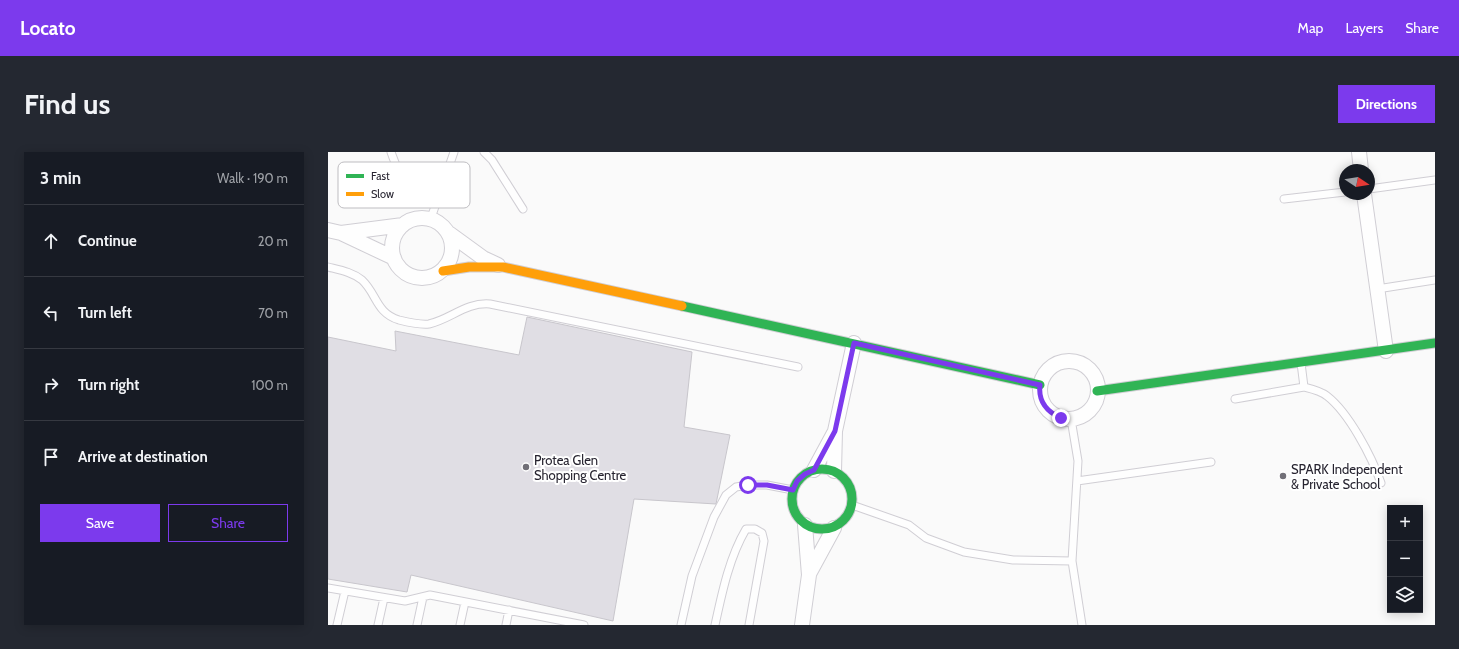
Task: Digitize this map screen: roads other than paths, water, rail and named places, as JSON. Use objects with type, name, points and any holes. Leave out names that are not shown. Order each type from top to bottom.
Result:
[{"type":"street","points":[[1358,152],[1360,164]]},
{"type":"street","points":[[1365,200],[1386,351]]},
{"type":"street","points":[[443,271],[449,263],[453,244],[450,234],[444,225],[431,218],[415,218],[403,225],[393,238],[392,248],[398,267],[406,274],[415,277],[430,277],[443,271],[469,267],[503,267]]},
{"type":"street","points":[[335,232],[403,225]]},
{"type":"street","points":[[335,232],[394,258]]},
{"type":"street","points":[[450,234],[483,258],[503,267],[1040,385]]},
{"type":"street","points":[[834,471],[835,431],[854,343]]},
{"type":"street","points":[[1097,390],[1301,363],[1435,343]]},
{"type":"street","points":[[1062,361],[1081,363],[1089,369],[1094,376],[1097,390],[1094,404],[1088,411],[1080,416],[1071,419],[1061,418],[1046,408],[1041,400],[1040,385],[1045,372],[1053,365],[1062,361]]},
{"type":"street","points":[[814,470],[835,431]]},
{"type":"street","points":[[809,575],[834,528],[842,522],[852,505],[852,495],[849,486],[843,477],[834,471],[825,469],[814,470],[805,474],[797,481],[791,500],[793,510],[798,519],[805,525],[814,529],[824,530],[834,528]]},
{"type":"street","points":[[802,625],[809,575],[805,525]]},
{"type":"lane","points":[[391,152],[395,162]]},
{"type":"lane","points":[[450,162],[454,152]]},
{"type":"lane","points":[[484,152],[492,160],[523,209]]},
{"type":"lane","points":[[1375,188],[1435,180]]},
{"type":"lane","points":[[1284,199],[1339,193]]},
{"type":"lane","points":[[431,218],[434,208]]},
{"type":"lane","points":[[328,267],[352,273],[363,281],[384,312],[397,319],[411,322],[428,324],[468,306],[481,303],[490,304],[798,367]]},
{"type":"lane","points":[[1377,289],[1435,280]]},
{"type":"lane","points":[[1301,363],[1304,387]]},
{"type":"lane","points":[[1235,399],[1304,387],[1316,389],[1327,396],[1340,410],[1370,454],[1381,483]]},
{"type":"lane","points":[[1071,419],[1078,461],[1072,561],[1082,625]]},
{"type":"lane","points":[[1077,481],[1211,462]]},
{"type":"lane","points":[[682,625],[692,576],[714,517],[726,494],[736,487],[748,485],[767,485],[793,490]]},
{"type":"lane","points":[[852,505],[909,525],[926,538],[964,552],[1013,560],[1072,561]]},
{"type":"lane","points":[[715,625],[722,594],[739,542],[746,529],[755,529],[762,533],[764,541],[749,625]]},
{"type":"lane","points":[[328,588],[404,601],[430,595],[509,610],[548,622],[584,625]]},
{"type":"lane","points":[[337,625],[345,591]]},
{"type":"lane","points":[[417,625],[423,597]]},
{"type":"lane","points":[[378,625],[384,598]]},
{"type":"lane","points":[[460,625],[465,602]]},
{"type":"lane","points":[[506,625],[509,610]]},
{"type":"place","name":"Protea Glen Shopping Centre","points":[[526,467]]},
{"type":"place","name":"SPARK Independent & Private School","points":[[1283,476]]}]
